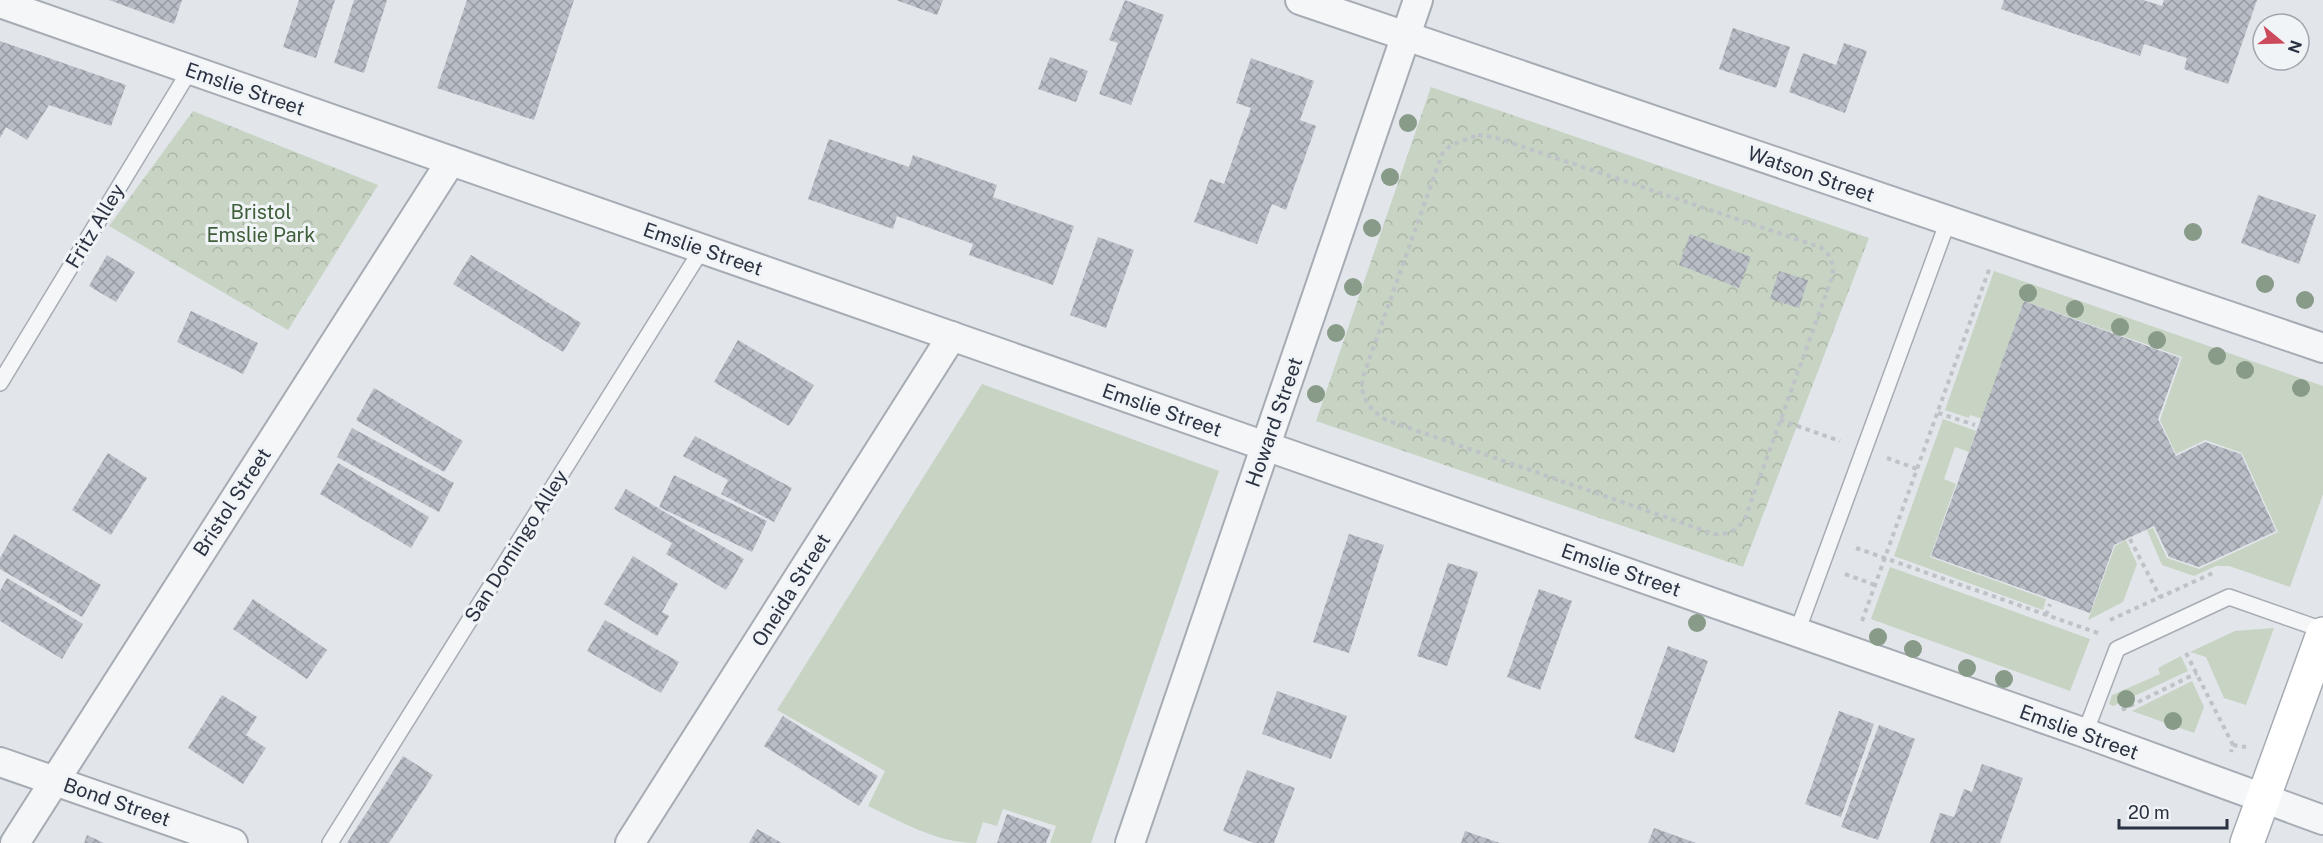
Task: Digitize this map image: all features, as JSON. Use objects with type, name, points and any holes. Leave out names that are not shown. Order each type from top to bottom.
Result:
[{"type":"main road","points":[[2247,843],[2323,634]]},
{"type":"street","name":"Watson Street","points":[[1300,0],[2323,348]]},
{"type":"street","name":"Howard Street","points":[[1130,843],[1418,0]]},
{"type":"street","name":"Emslie Street","points":[[0,3],[2085,733],[2263,800],[2323,820]]},
{"type":"street","name":"Bristol Street","points":[[15,843],[451,161]]},
{"type":"street","name":"Oneida Street","points":[[630,843],[952,336]]},
{"type":"street","name":"Bond Street","points":[[0,762],[233,843]]},
{"type":"lane","name":"Fritz Alley","points":[[0,383],[190,70]]},
{"type":"lane","points":[[1797,632],[1948,221]]},
{"type":"lane","name":"San Domingo Alley","points":[[330,843],[702,249]]},
{"type":"lane","points":[[2085,733],[2117,649],[2229,597],[2323,630]]},
{"type":"path","points":[[1478,135],[1494,137],[1820,247],[1827,252],[1833,262],[1833,275],[1780,420],[1744,521],[1735,530],[1724,535],[1714,534],[1386,420],[1373,411],[1361,388],[1363,377],[1442,154],[1451,145],[1464,139],[1478,135]]},
{"type":"path","points":[[1862,622],[2001,238]]},
{"type":"path","points":[[1938,413],[1975,425]]},
{"type":"path","points":[[1780,420],[1818,434]]},
{"type":"path","points":[[1911,467],[1917,469]]},
{"type":"path","points":[[2130,539],[2162,602]]},
{"type":"path","points":[[1854,548],[2128,644]]},
{"type":"path","points":[[1837,571],[1875,585]]},
{"type":"path","points":[[2046,615],[2050,604]]},
{"type":"path","points":[[2186,653],[2233,745],[2246,747]]},
{"type":"path","points":[[2118,712],[2197,673]]},
{"type":"green space","points":[[1431,87],[1869,238],[1743,567],[1316,421]]},
{"type":"green space","name":"Bristol Emslie Park","points":[[193,111],[378,185],[288,330],[109,226]]},
{"type":"green space","points":[[1994,271],[2323,386],[2323,494],[2290,587],[2229,566],[2216,566],[2194,576],[2162,565],[2147,530],[2153,528],[2167,558],[2199,569],[2278,532],[2242,453],[2205,440],[2176,454],[2160,420],[2182,357],[2024,301],[1982,419],[1970,415],[1969,418],[1945,410]]},
{"type":"green space","points":[[982,384],[1219,471],[1091,843],[1050,843],[1056,826],[1003,809],[997,826],[983,822],[976,843],[934,836],[868,806],[885,771],[777,710]]},
{"type":"green space","points":[[1943,419],[1976,431],[1969,452],[1955,447],[1944,479],[1956,484],[1930,557],[2046,599],[2043,610],[1894,556]]},
{"type":"green space","points":[[2126,540],[2137,564],[2123,602],[2088,620],[2115,546]]},
{"type":"green space","points":[[1890,567],[2090,639],[2070,691],[1871,619]]},
{"type":"green space","points":[[2274,628],[2246,705],[2224,698],[2206,657],[2190,652],[2235,631]]},
{"type":"green space","points":[[2181,656],[2188,671],[2113,706],[2109,704],[2112,695],[2160,674],[2158,668]]},
{"type":"green space","points":[[2192,681],[2204,707],[2194,733],[2132,711]]},
{"type":"building","points":[[109,0],[182,0],[174,24]]},
{"type":"building","points":[[299,0],[335,0],[316,58],[283,47]]},
{"type":"building","points":[[354,0],[387,0],[364,73],[334,63]]},
{"type":"building","points":[[467,0],[574,0],[534,120],[437,88]]},
{"type":"building","points":[[896,0],[943,0],[937,15]]},
{"type":"building","points":[[1125,0],[1164,15],[1131,105],[1099,94],[1118,43],[1109,40]]},
{"type":"building","points":[[2004,0],[2143,0],[2162,6],[2164,0],[2257,0],[2228,84],[2184,69],[2187,58],[2144,44],[2140,56],[2001,9]]},
{"type":"building","points":[[1733,28],[1790,47],[1776,88],[1719,69]]},
{"type":"building","points":[[0,41],[126,85],[111,126],[49,105],[27,140],[6,127],[0,138]]},
{"type":"building","points":[[1844,43],[1867,51],[1845,113],[1789,92],[1803,53],[1836,65]]},
{"type":"building","points":[[1050,57],[1088,71],[1076,102],[1038,89]]},
{"type":"building","points":[[1251,58],[1314,81],[1300,120],[1316,126],[1286,210],[1272,204],[1257,244],[1194,222],[1210,179],[1224,184],[1251,108],[1236,103]]},
{"type":"building","points":[[829,139],[909,167],[913,155],[997,185],[993,197],[1074,226],[1053,285],[969,255],[973,244],[897,216],[893,229],[808,199]]},
{"type":"building","points":[[2258,195],[2316,215],[2299,264],[2241,243]]},
{"type":"building","points":[[1690,234],[1751,257],[1739,288],[1679,265]]},
{"type":"building","points":[[1098,237],[1134,250],[1106,328],[1070,315]]},
{"type":"building","points":[[107,255],[135,272],[116,302],[89,286]]},
{"type":"building","points":[[471,255],[581,323],[563,352],[453,284]]},
{"type":"building","points":[[1779,271],[1808,280],[1799,308],[1770,299]]},
{"type":"building","points":[[2024,301],[2180,358],[2158,419],[2176,456],[2205,442],[2241,454],[2276,531],[2199,567],[2169,557],[2154,526],[2114,545],[2090,613],[1931,556]]},
{"type":"building","points":[[191,311],[258,343],[243,374],[177,342]]},
{"type":"building","points":[[738,340],[814,385],[789,426],[714,382]]},
{"type":"building","points":[[374,388],[463,441],[444,472],[356,420]]},
{"type":"building","points":[[352,428],[454,483],[439,512],[337,457]]},
{"type":"building","points":[[695,436],[792,488],[774,522],[721,494],[728,480],[683,456]]},
{"type":"building","points":[[108,453],[147,478],[111,535],[72,510]]},
{"type":"building","points":[[338,463],[429,517],[411,548],[320,494]]},
{"type":"building","points":[[674,475],[767,521],[752,552],[659,507]]},
{"type":"building","points":[[626,489],[744,559],[726,590],[666,554],[672,543],[614,509]]},
{"type":"building","points":[[14,534],[101,585],[82,617],[0,569],[0,558]]},
{"type":"building","points":[[1349,534],[1384,545],[1349,653],[1313,642]]},
{"type":"building","points":[[633,556],[678,584],[662,612],[669,616],[657,636],[604,604]]},
{"type":"building","points":[[1448,563],[1478,572],[1447,666],[1417,656]]},
{"type":"building","points":[[7,578],[83,624],[62,659],[0,621],[0,591]]},
{"type":"building","points":[[1539,589],[1572,601],[1540,690],[1507,677]]},
{"type":"building","points":[[253,599],[327,650],[307,679],[233,629]]},
{"type":"building","points":[[605,620],[679,662],[661,693],[587,651]]},
{"type":"building","points":[[1668,646],[1708,661],[1674,753],[1634,738]]},
{"type":"building","points":[[1277,691],[1347,716],[1331,759],[1262,734]]},
{"type":"building","points":[[222,695],[257,717],[246,735],[266,748],[243,784],[188,748]]},
{"type":"building","points":[[1839,711],[1874,724],[1841,817],[1805,804]]},
{"type":"building","points":[[783,716],[878,776],[859,806],[764,746]]},
{"type":"building","points":[[1879,725],[1915,739],[1878,840],[1841,827]]},
{"type":"building","points":[[403,756],[433,775],[389,843],[347,843]]},
{"type":"building","points":[[1982,764],[2023,778],[2000,843],[1930,843],[1940,813],[1954,817],[1964,789],[1972,792]]},
{"type":"building","points":[[1247,770],[1295,788],[1274,843],[1254,843],[1223,831]]},
{"type":"building","points":[[1007,814],[1051,830],[1046,843],[997,843]]},
{"type":"building","points":[[1654,828],[1696,843],[1648,843]]},
{"type":"building","points":[[757,829],[782,843],[749,843]]},
{"type":"building","points":[[1465,831],[1500,843],[1461,843]]},
{"type":"building","points":[[87,835],[104,843],[84,843]]}]
